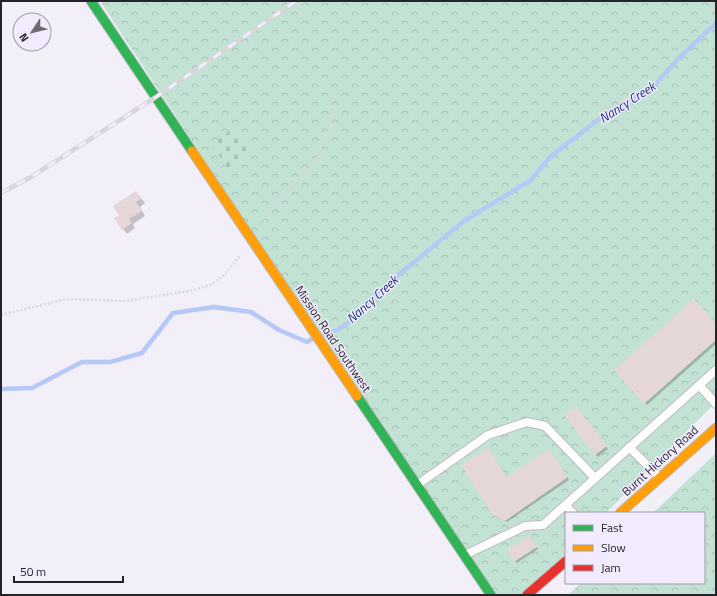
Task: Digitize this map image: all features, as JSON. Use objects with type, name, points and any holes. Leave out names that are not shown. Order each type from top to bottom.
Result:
[{"type":"main road","name":"Mission Road Southwest","points":[[91,1],[491,595]]},
{"type":"main road","name":"Burnt Hickory Road","points":[[621,512],[716,428]]},
{"type":"main road","points":[[527,595],[565,562]]},
{"type":"lane","points":[[464,556],[525,526],[543,525],[716,370]]},
{"type":"lane","points":[[699,385],[716,404]]},
{"type":"lane","points":[[417,485],[488,436],[527,422],[545,426],[596,478]]},
{"type":"lane","points":[[629,447],[660,477]]},
{"type":"lane","points":[[565,505],[572,512]]},
{"type":"path","points":[[1,315],[66,299],[124,301],[210,286],[222,276],[251,238],[320,155],[331,125],[330,100]]},
{"type":"green space","points":[[100,1],[716,1],[716,402],[607,512],[565,512],[565,554],[524,595],[491,595]]},
{"type":"green space","points":[[236,127],[253,152],[229,169],[211,144]]},
{"type":"green space","points":[[716,453],[716,595],[568,595],[580,584],[705,584],[705,512],[654,512]]},
{"type":"building","points":[[136,191],[141,199],[136,202],[142,211],[129,219],[132,223],[122,230],[114,218],[119,215],[113,206]]},
{"type":"building","points":[[694,299],[716,324],[716,340],[644,404],[614,370]]},
{"type":"building","points":[[576,406],[607,446],[595,455],[564,415]]},
{"type":"building","points":[[488,448],[507,477],[549,449],[568,477],[505,521],[492,514],[461,465]]},
{"type":"building","points":[[529,535],[537,547],[514,562],[507,550]]},
{"type":"waterway","name":"Nancy Creek","points":[[323,335],[339,329],[359,315],[374,295],[464,221],[531,180],[550,157],[607,113],[651,89],[679,58],[716,23]]},
{"type":"waterway","name":"Nancy Creek","points":[[1,389],[32,388],[82,362],[110,362],[142,353],[173,313],[214,307],[251,312],[279,330],[307,342],[312,339]]},
{"type":"railway","points":[[1,193],[31,177],[156,97],[296,1]]},
{"type":"traffic: fast","points":[[91,1],[192,151]]},
{"type":"traffic: fast","points":[[357,396],[491,595]]},
{"type":"traffic: slow","points":[[192,151],[357,396]]},
{"type":"traffic: slow","points":[[621,512],[716,428]]},
{"type":"traffic: jam","points":[[527,595],[565,562]]}]
